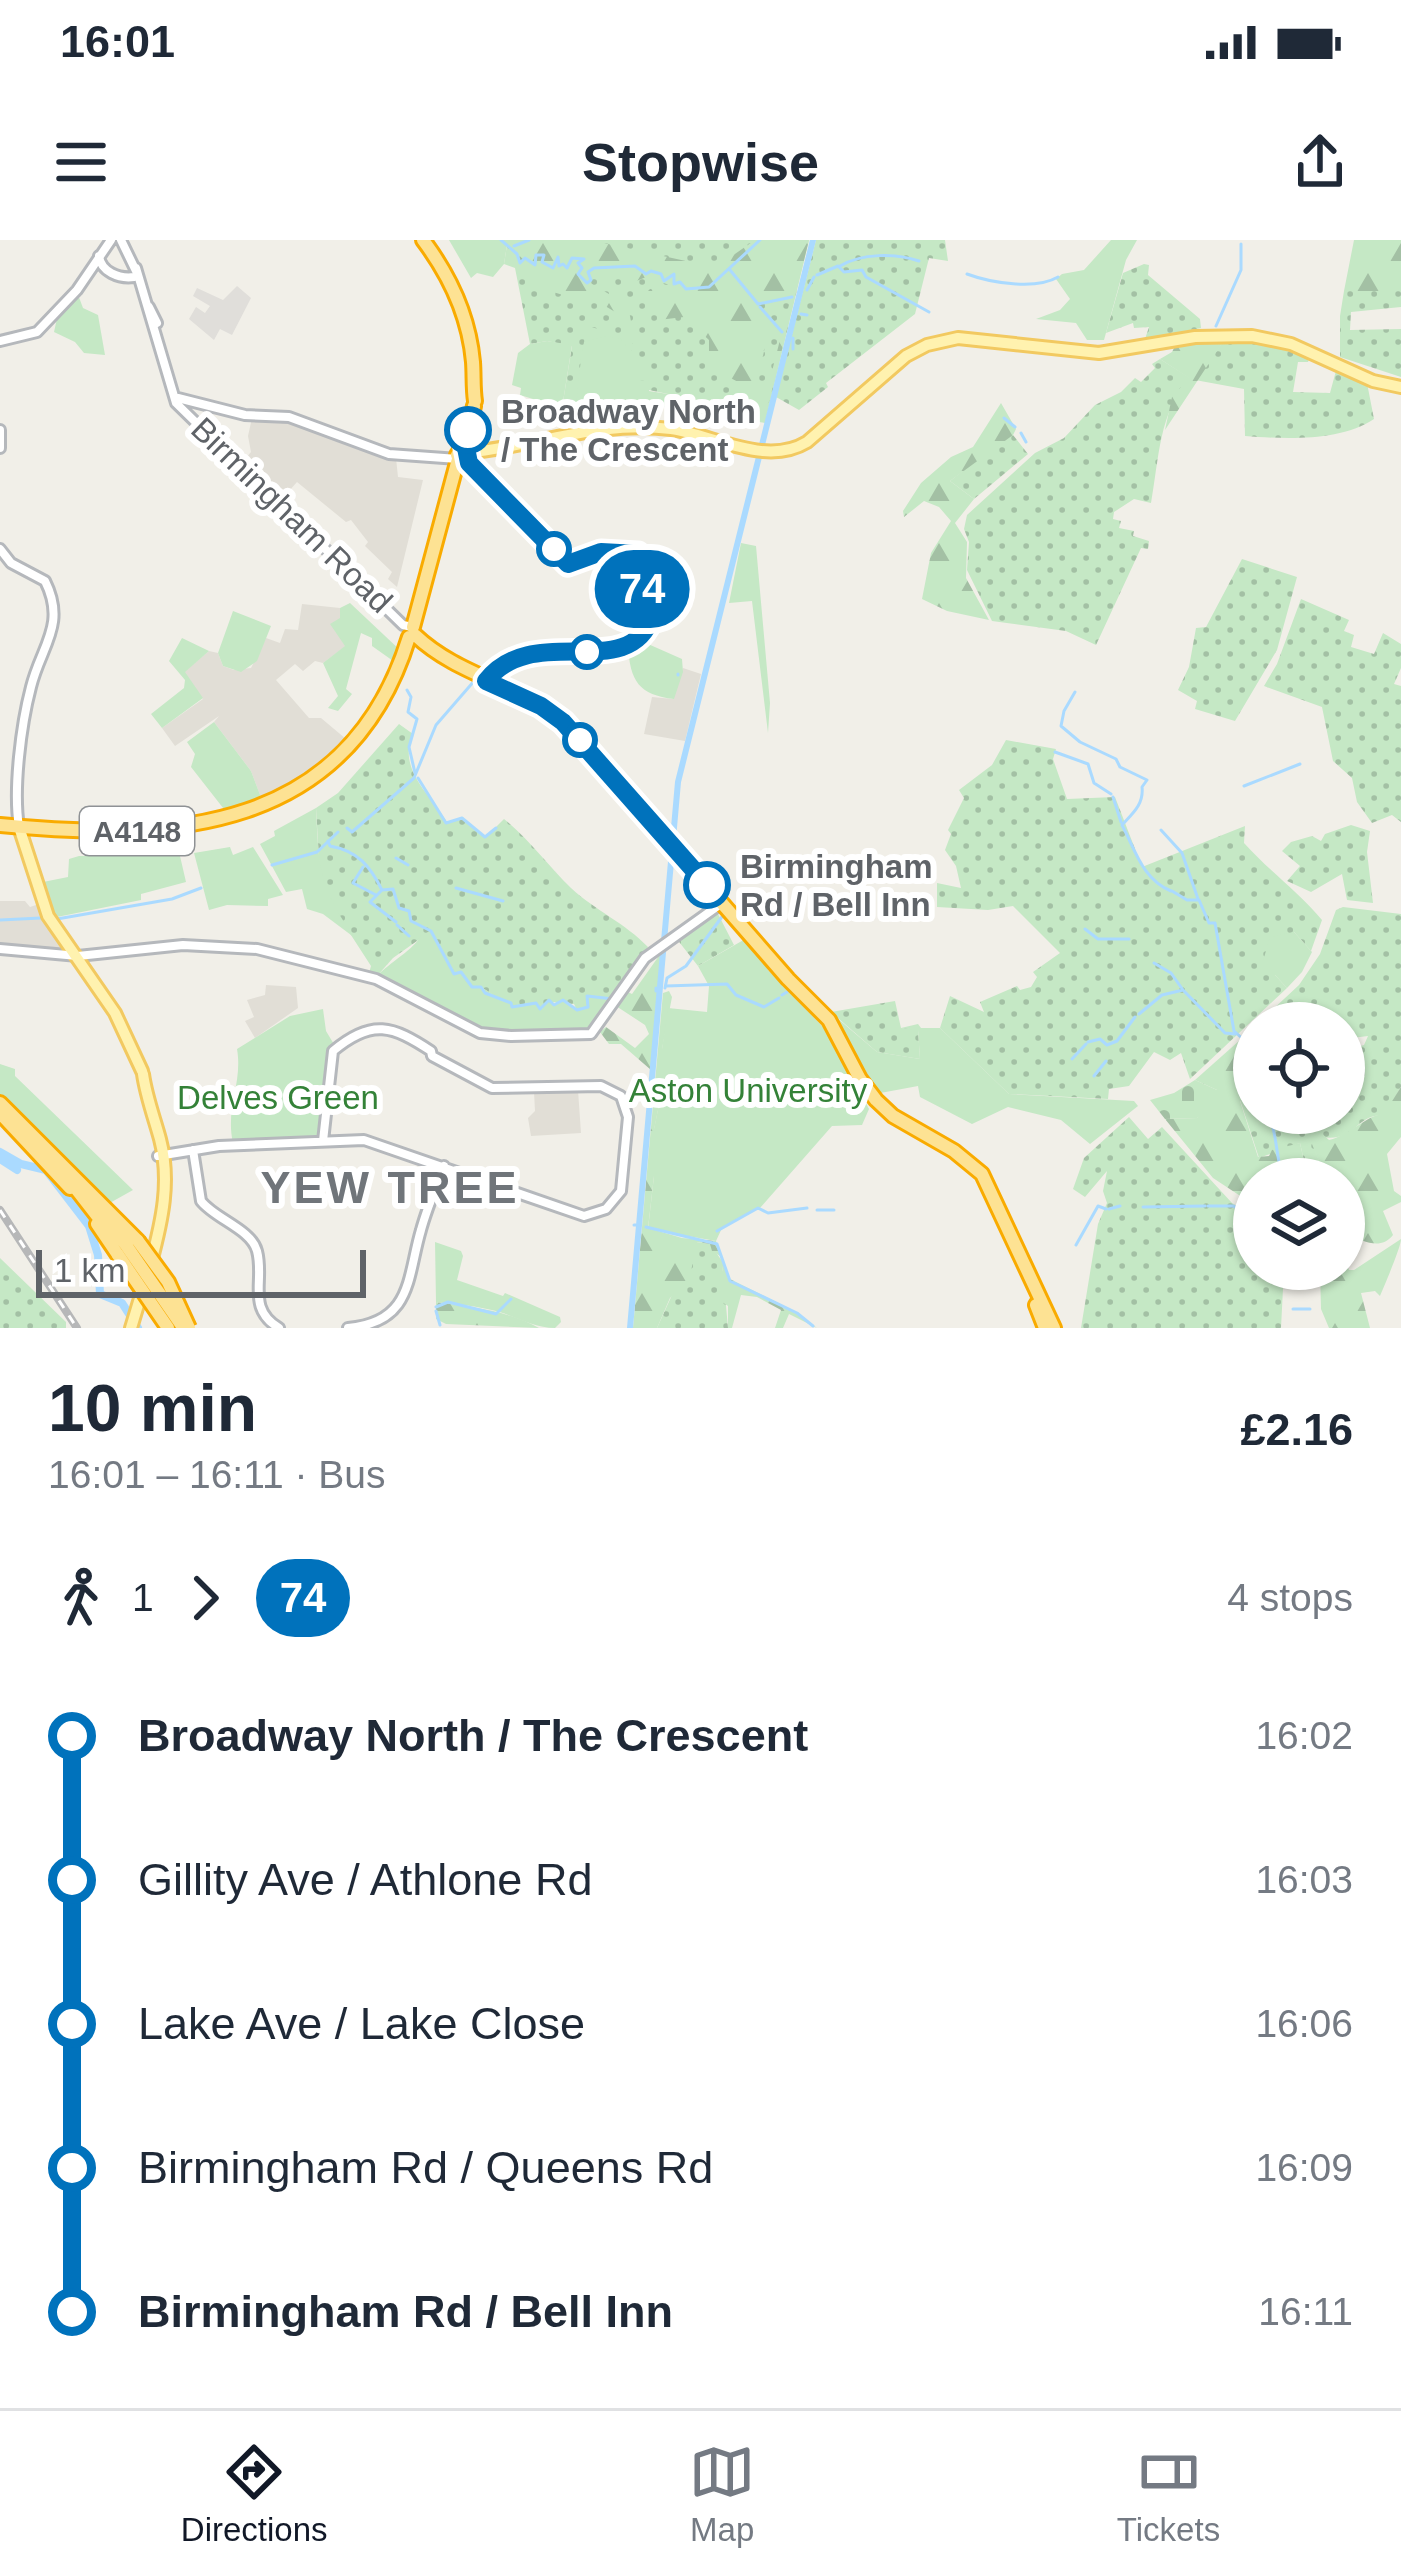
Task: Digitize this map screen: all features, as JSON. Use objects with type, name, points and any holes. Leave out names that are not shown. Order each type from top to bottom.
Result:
[{"type":"highway","name":"A4148","points":[[0,825],[130,831],[179,828],[236,816],[296,788],[347,747],[382,699],[411,634],[463,456],[472,403],[471,346],[460,304],[423,240]]},
{"type":"highway","name":"Birmingham Road","points":[[411,634],[475,676],[558,717],[828,1026],[857,1082],[884,1111],[952,1154],[984,1183],[1053,1328]]},
{"type":"highway","points":[[0,1108],[127,1249],[168,1328]]},
{"type":"highway","points":[[0,1108],[100,1228],[127,1249]]},
{"type":"highway","points":[[0,1108],[64,1167],[184,1328]]},
{"type":"highway","points":[[67,1178],[100,1228]]},
{"type":"highway","name":"Birmingham Road","points":[[984,1183],[1029,1281]]},
{"type":"main road","points":[[463,456],[560,434],[660,428],[760,451],[788,450],[804,444],[906,356],[958,338],[1099,353],[1195,337],[1252,337],[1291,344],[1373,381],[1401,387]]},
{"type":"main road","points":[[19,827],[49,919],[115,1013],[142,1072],[153,1118],[165,1189],[132,1319]]},
{"type":"street","points":[[1,338],[39,330],[77,290],[111,240]]},
{"type":"street","name":"Birmingham Road","points":[[121,240],[186,412],[411,634]]},
{"type":"street","points":[[100,255],[104,268]]},
{"type":"street","points":[[90,269],[97,265],[120,277],[137,276]]},
{"type":"street","points":[[1,338],[39,330]]},
{"type":"street","points":[[177,397],[245,415],[289,417],[399,456],[463,456]]},
{"type":"street","points":[[0,430],[0,448]]},
{"type":"street","points":[[0,549],[11,563],[47,583],[56,621],[30,690],[16,806],[19,827]]},
{"type":"street","points":[[0,949],[78,956],[183,945],[239,947],[350,970],[394,986],[472,1031],[511,1036],[594,1033],[639,964],[722,903]]},
{"type":"street","points":[[161,1157],[209,1147],[375,1142],[579,1216],[602,1212],[621,1191],[628,1117],[621,1096],[601,1086],[492,1088],[400,1031],[382,1028],[335,1048],[322,1141]]},
{"type":"street","points":[[194,1151],[201,1202],[254,1243],[258,1303],[265,1318],[279,1328]]},
{"type":"street","points":[[348,1328],[372,1324],[397,1305],[411,1282],[421,1230],[445,1166]]},
{"type":"shaded area","points":[[237,286],[251,298],[232,335],[220,329],[214,340],[189,319],[196,307],[205,313],[210,306],[193,296],[197,288],[223,300]]},
{"type":"shaded area","points":[[252,418],[294,421],[396,458],[398,477],[423,480],[397,587],[388,579],[392,572],[365,546],[368,542],[351,520],[346,522],[297,482],[281,500],[242,463],[251,452]]},
{"type":"shaded area","points":[[302,604],[340,608],[346,646],[303,671],[295,664],[276,680],[309,718],[321,718],[346,739],[304,777],[262,800],[251,771],[214,722],[219,716],[175,746],[162,728],[203,699],[184,672],[209,651],[218,653],[223,666],[251,668],[266,638],[280,643],[285,629],[298,630]]},
{"type":"shaded area","points":[[683,668],[701,674],[685,741],[644,734],[652,697],[673,699]]},
{"type":"shaded area","points":[[0,901],[25,901],[30,907],[39,904],[70,950],[0,946]]},
{"type":"shaded area","points":[[266,985],[296,987],[298,1008],[255,1038],[245,1021],[254,1017],[247,1000],[265,995]]},
{"type":"shaded area","points":[[578,1090],[581,1133],[531,1136],[528,1118],[535,1111],[534,1092]]},
{"type":"green space","points":[[449,240],[503,240],[507,245],[504,264],[493,277],[477,273],[471,278]]},
{"type":"green space","points":[[503,240],[809,240],[765,423],[727,417],[730,407],[716,403],[711,416],[685,409],[680,429],[669,427],[668,394],[582,376],[575,413],[562,408],[572,346],[547,341],[530,344],[515,268],[504,264],[507,245]]},
{"type":"green space","points":[[503,240],[590,240],[704,265],[722,263],[755,240],[809,240],[769,402],[762,407],[757,405],[758,394],[749,398],[744,385],[717,371],[709,361],[709,340],[684,317],[658,320],[658,308],[646,293],[680,288],[651,275],[629,284],[621,274],[613,274],[616,287],[607,291],[599,276],[592,276],[590,283],[628,305],[634,338],[631,352],[649,381],[626,379],[626,346],[608,336],[584,342],[586,326],[625,335],[627,319],[595,300],[590,303],[526,284],[528,264]],"holes":[[[791,297],[770,379],[756,384],[751,379],[763,356],[770,323],[756,305]]]},
{"type":"green space","points":[[816,240],[945,240],[948,261],[929,258],[915,314],[799,410],[776,397]]},
{"type":"green space","points":[[1111,240],[1137,240],[1126,260],[1104,340],[1087,340],[1076,323],[1036,319],[1060,310],[1070,299],[1056,279],[1084,270]]},
{"type":"green space","points":[[1354,240],[1401,240],[1401,291],[1344,291]]},
{"type":"green space","points":[[1149,265],[1148,275],[1200,319],[1201,328],[1145,339],[1149,327],[1134,328],[1133,323],[1106,333],[1123,273]]},
{"type":"green space","points":[[1344,291],[1401,291],[1401,307],[1351,312],[1350,330],[1401,329],[1401,377],[1340,357]]},
{"type":"green space","points":[[77,292],[83,308],[98,315],[105,355],[84,353],[75,342],[54,332],[58,314]]},
{"type":"green space","points":[[608,336],[621,339],[626,346],[626,379],[649,381],[649,391],[668,394],[666,407],[575,413],[584,342]]},
{"type":"green space","points":[[1225,339],[1289,348],[1310,357],[1308,362],[1298,362],[1293,392],[1330,393],[1337,367],[1367,383],[1374,419],[1328,435],[1245,436],[1244,389],[1195,380]]},
{"type":"green space","points":[[1225,339],[1165,430],[1172,397],[1189,378],[1160,359],[1177,342]]},
{"type":"green space","points":[[530,344],[572,345],[562,408],[520,395],[521,388],[512,385],[518,353]]},
{"type":"green space","points":[[1160,359],[1190,378],[1166,420],[1151,503],[1134,499],[1114,512],[1113,519],[1121,521],[1119,528],[1149,541],[1148,549],[1141,548],[1096,645],[1066,631],[992,621],[967,570],[967,515],[1035,453],[1064,438],[1095,405],[1121,392],[1135,378],[1141,382]]},
{"type":"green space","points":[[1001,403],[1016,429],[1013,435],[950,481],[974,499],[955,523],[967,542],[966,578],[989,620],[947,611],[922,599],[931,553],[951,521],[939,507],[924,501],[904,517],[903,511],[921,483],[951,457],[973,447]]},
{"type":"green space","points":[[1009,435],[1028,454],[974,499],[950,481]]},
{"type":"green space","points":[[741,543],[756,546],[770,703],[768,733],[752,601],[729,603]]},
{"type":"green space","points":[[1242,559],[1297,577],[1277,650],[1235,721],[1195,709],[1197,701],[1178,690],[1189,667],[1196,628],[1206,627]]},
{"type":"green space","points":[[1301,599],[1349,620],[1344,631],[1354,635],[1351,647],[1374,654],[1383,633],[1401,644],[1401,668],[1394,684],[1401,686],[1401,822],[1392,815],[1372,823],[1357,802],[1352,778],[1333,761],[1322,707],[1264,686]]},
{"type":"green space","points":[[350,603],[401,651],[396,663],[361,633],[346,689],[352,694],[338,711],[328,708],[338,696],[323,663],[345,646],[330,624],[340,618],[340,608]]},
{"type":"green space","points":[[233,611],[271,626],[257,661],[241,672],[223,666],[218,653]]},
{"type":"green space","points":[[182,638],[209,651],[185,672],[203,698],[162,728],[151,714],[184,688],[185,680],[169,661]]},
{"type":"green space","points":[[639,640],[682,659],[674,699],[652,694],[634,677],[628,646]]},
{"type":"green space","points":[[214,722],[251,771],[262,800],[227,813],[191,767],[195,754],[187,742]]},
{"type":"green space","points":[[399,724],[413,734],[409,747],[412,770],[447,822],[465,819],[485,838],[504,819],[571,888],[648,947],[615,1000],[587,996],[588,1007],[577,1010],[574,1004],[552,1002],[542,1009],[536,1003],[512,1007],[481,987],[472,987],[461,973],[454,974],[431,931],[377,976],[369,973],[371,966],[329,901],[320,876],[316,808],[338,793]]},
{"type":"green space","points":[[1006,740],[1056,749],[1053,759],[1067,799],[1115,797],[1142,867],[1245,826],[1244,843],[1322,920],[1311,951],[1294,932],[1275,975],[1287,988],[1272,1002],[1233,1002],[1233,1039],[1190,1079],[1181,1053],[1170,1060],[1154,1052],[1129,1086],[1109,1089],[1108,1099],[1009,1094],[940,1028],[950,996],[984,1012],[980,1002],[1017,986],[1020,990],[1031,987],[1037,977],[1033,972],[1060,953],[1013,906],[988,910],[937,907],[937,883],[961,888],[956,866],[945,850],[948,830],[964,798],[959,790],[992,765]]},
{"type":"green space","points":[[316,808],[323,877],[355,938],[323,914],[307,909],[302,889],[286,892],[260,844]]},
{"type":"green space","points":[[1351,825],[1370,831],[1367,852],[1373,903],[1347,900],[1342,874],[1311,892],[1287,881],[1300,866],[1282,851],[1291,842],[1312,836],[1321,841],[1325,834]]},
{"type":"green space","points":[[230,847],[233,855],[253,847],[283,895],[268,899],[268,906],[227,905],[209,910],[194,853]]},
{"type":"green space","points":[[180,856],[186,882],[141,894],[141,900],[52,918],[38,883],[68,877],[69,859]]},
{"type":"green space","points":[[1336,910],[1401,914],[1401,1087],[1385,1115],[1365,1121],[1365,1002],[1281,1002],[1320,954]]},
{"type":"green space","points":[[717,912],[734,945],[698,966],[676,938]]},
{"type":"green space","points":[[431,931],[455,973],[461,972],[472,987],[481,987],[512,1006],[536,1003],[542,1009],[548,1001],[554,1005],[563,1000],[578,1010],[588,1007],[587,996],[615,1000],[591,1031],[505,1035],[468,1024],[377,976]]},
{"type":"green space","points":[[1294,932],[1312,952],[1287,988],[1275,975],[1271,977],[1263,961],[1270,937]]},
{"type":"green space","name":"Aston University","points":[[747,938],[762,953],[768,970],[828,1032],[869,1109],[862,1125],[832,1126],[760,1208],[722,1228],[716,1241],[648,1229],[668,1008],[707,1012],[709,986],[698,966]]},
{"type":"green space","points":[[661,953],[651,1070],[621,1044],[609,1044],[600,1032],[606,1027],[635,1048],[649,1034],[645,1025],[616,1006],[626,991],[632,994]]},
{"type":"green space","points":[[669,991],[648,1228],[716,1241],[728,1278],[798,1313],[817,1328],[789,1314],[783,1328],[775,1328],[781,1310],[757,1297],[741,1295],[732,1328],[728,1328],[728,1306],[716,1298],[721,1285],[716,1276],[723,1271],[720,1256],[710,1244],[697,1242],[689,1281],[670,1298],[657,1328],[633,1328],[663,993]]},
{"type":"green space","points":[[895,1001],[901,1028],[918,1029],[920,1059],[877,1052],[831,1012]]},
{"type":"green space","name":"Delves Green","points":[[323,1009],[326,1031],[335,1046],[329,1057],[321,1138],[233,1143],[237,1049],[290,1016]]},
{"type":"green space","points":[[830,1012],[877,1052],[920,1059],[918,1030],[901,1028],[918,1024],[940,1028],[1009,1094],[1134,1101],[1138,1106],[1090,1144],[1061,1120],[1008,1107],[972,1124],[920,1097],[918,1086],[875,1094]]},
{"type":"green space","points":[[1233,1046],[1233,1134],[1251,1134],[1258,1157],[1300,1143],[1303,1158],[1233,1158],[1233,1191],[1213,1178],[1165,1119],[1197,1118],[1217,1090],[1195,1080]]},
{"type":"green space","points":[[0,1064],[15,1069],[15,1076],[133,1190],[108,1204],[0,1099]]},
{"type":"green space","points":[[1195,1080],[1217,1090],[1221,1099],[1197,1118],[1165,1119],[1150,1100],[1174,1093]]},
{"type":"green space","points":[[1401,1087],[1401,1137],[1387,1154],[1394,1191],[1401,1202],[1383,1211],[1393,1235],[1383,1243],[1372,1243],[1365,1240],[1365,1158],[1318,1158],[1308,1134],[1322,1134],[1329,1140],[1365,1134],[1365,1121],[1384,1114]]},
{"type":"green space","points":[[1129,1117],[1148,1139],[1162,1127],[1233,1204],[1233,1290],[1283,1290],[1281,1328],[1081,1328],[1098,1224],[1107,1203],[1103,1191],[1107,1171],[1085,1197],[1073,1189],[1084,1158]]},
{"type":"green space","points":[[1251,1134],[1309,1134],[1318,1158],[1303,1158],[1300,1143],[1259,1158]]},
{"type":"green space","points":[[1401,1239],[1380,1296],[1375,1291],[1361,1293],[1370,1328],[1329,1328],[1321,1309],[1321,1290],[1365,1290],[1365,1263]]},
{"type":"green space","points":[[435,1242],[461,1251],[457,1280],[505,1293],[560,1317],[561,1322],[555,1328],[546,1327],[474,1306],[436,1302]]},
{"type":"green space","points":[[696,1242],[710,1244],[722,1261],[728,1328],[657,1328]]},
{"type":"green space","points":[[0,1258],[66,1322],[66,1328],[0,1328]]},
{"type":"green space","points":[[436,1302],[501,1313],[539,1328],[446,1324],[436,1319]]},
{"type":"waterway","points":[[501,240],[520,263],[525,258],[535,265],[536,255],[544,255],[542,262],[553,268],[558,257],[559,266],[567,268],[572,258],[584,259],[578,263],[582,268],[578,274],[587,283],[591,280],[588,272],[594,268],[635,266],[646,274],[661,274],[664,281],[674,274],[674,284],[680,282],[686,289],[709,287],[760,240]]},
{"type":"waterway","points":[[514,246],[529,240]]},
{"type":"waterway","points":[[630,1328],[678,782],[813,240]]},
{"type":"waterway","points":[[1216,326],[1241,270],[1241,244]]},
{"type":"waterway","points":[[840,266],[879,256],[919,261]]},
{"type":"waterway","points":[[817,275],[838,266],[844,272],[862,270],[866,277],[929,312]]},
{"type":"waterway","points":[[730,270],[758,304],[792,297]]},
{"type":"waterway","points":[[967,274],[1013,284],[1058,277]]},
{"type":"waterway","points":[[807,290],[814,277]]},
{"type":"waterway","points":[[760,307],[782,332]]},
{"type":"waterway","points":[[801,314],[807,315]]},
{"type":"waterway","points":[[793,338],[793,349]]},
{"type":"waterway","points":[[1004,418],[1015,427]]},
{"type":"waterway","points":[[1021,433],[1026,442]]},
{"type":"waterway","points":[[347,828],[352,832],[414,778],[436,725],[475,680]]},
{"type":"waterway","points":[[407,690],[411,697],[408,712],[417,719],[409,747],[415,773]]},
{"type":"waterway","points":[[1075,692],[1061,726],[1147,780],[1139,803],[1122,825],[1146,871],[1171,891]]},
{"type":"waterway","points":[[1055,752],[1088,764],[1094,783],[1111,794]]},
{"type":"waterway","points":[[1244,786],[1300,764]]},
{"type":"waterway","points":[[418,778],[446,823],[462,818],[485,837],[496,828]]},
{"type":"waterway","points":[[1113,797],[1121,822]]},
{"type":"waterway","points":[[1161,830],[1182,853],[1198,899]]},
{"type":"waterway","points":[[272,865],[317,852],[338,832]]},
{"type":"waterway","points":[[328,841],[362,861],[382,890],[393,889],[399,908],[431,931],[454,974],[461,972],[472,987],[481,987],[512,1007],[536,1003],[540,1009],[549,1000],[554,1005],[563,1000],[577,1010],[588,1007],[587,996],[613,999]]},
{"type":"waterway","points":[[396,858],[408,865]]},
{"type":"waterway","points":[[363,867],[353,883],[376,895]]},
{"type":"waterway","points":[[57,919],[172,899],[201,888]]},
{"type":"waterway","points":[[456,888],[503,901]]},
{"type":"waterway","points":[[382,890],[370,902],[396,922]]},
{"type":"waterway","points":[[1172,891],[1187,900],[1199,900],[1209,923],[1215,923],[1233,1025]]},
{"type":"waterway","points":[[665,988],[667,978],[686,966],[724,914]]},
{"type":"waterway","points":[[0,920],[41,918]]},
{"type":"waterway","points":[[397,925],[409,936]]},
{"type":"waterway","points":[[1085,929],[1098,939],[1129,939]]},
{"type":"waterway","points":[[1154,963],[1171,973],[1183,990]]},
{"type":"waterway","points":[[666,986],[727,984],[736,995],[764,1007],[779,998]]},
{"type":"waterway","points":[[1139,1014],[1162,995],[1183,990],[1225,1033],[1233,1034]]},
{"type":"waterway","points":[[782,995],[787,992]]},
{"type":"waterway","points":[[1088,1042],[1100,1039],[1107,1045],[1117,1041],[1135,1017]]},
{"type":"waterway","points":[[1072,1059],[1086,1044]]},
{"type":"waterway","points":[[1094,1076],[1106,1061]]},
{"type":"waterway","points":[[1275,1134],[1279,1158]]},
{"type":"waterway","points":[[0,1152],[46,1170],[89,1226],[98,1255],[100,1294],[122,1303],[138,1328]]},
{"type":"waterway","points":[[0,1159],[17,1170]]},
{"type":"waterway","points":[[1076,1245],[1098,1206],[1106,1209]]},
{"type":"waterway","points":[[1109,1209],[1120,1206]]},
{"type":"waterway","points":[[1143,1207],[1205,1206]]},
{"type":"waterway","points":[[1208,1206],[1233,1206]]},
{"type":"waterway","points":[[717,1231],[758,1208],[768,1213],[807,1208]]},
{"type":"waterway","points":[[817,1210],[834,1210]]},
{"type":"waterway","points":[[646,1227],[717,1244],[730,1281],[797,1313],[813,1326]]},
{"type":"waterway","points":[[436,1307],[448,1302],[496,1314],[511,1299]]},
{"type":"waterway","points":[[1293,1309],[1310,1309]]},
{"type":"waterway","points":[[436,1311],[440,1325]]},
{"type":"railway","points":[[0,1210],[77,1328]]},
{"type":"bus line","name":"74","points":[[468,430],[465,452],[469,463],[568,564],[601,552],[638,554],[642,590],[652,616],[635,642],[601,652],[523,653],[497,667],[486,681],[541,706],[563,722],[707,885]]},
{"type":"place","name":"Broadway North / The Crescent","points":[[468,430]]},
{"type":"place","name":"Birmingham Rd / Bell Inn","points":[[707,885]]},
{"type":"district","name":"YEW TREE","points":[[390,1187]]}]
